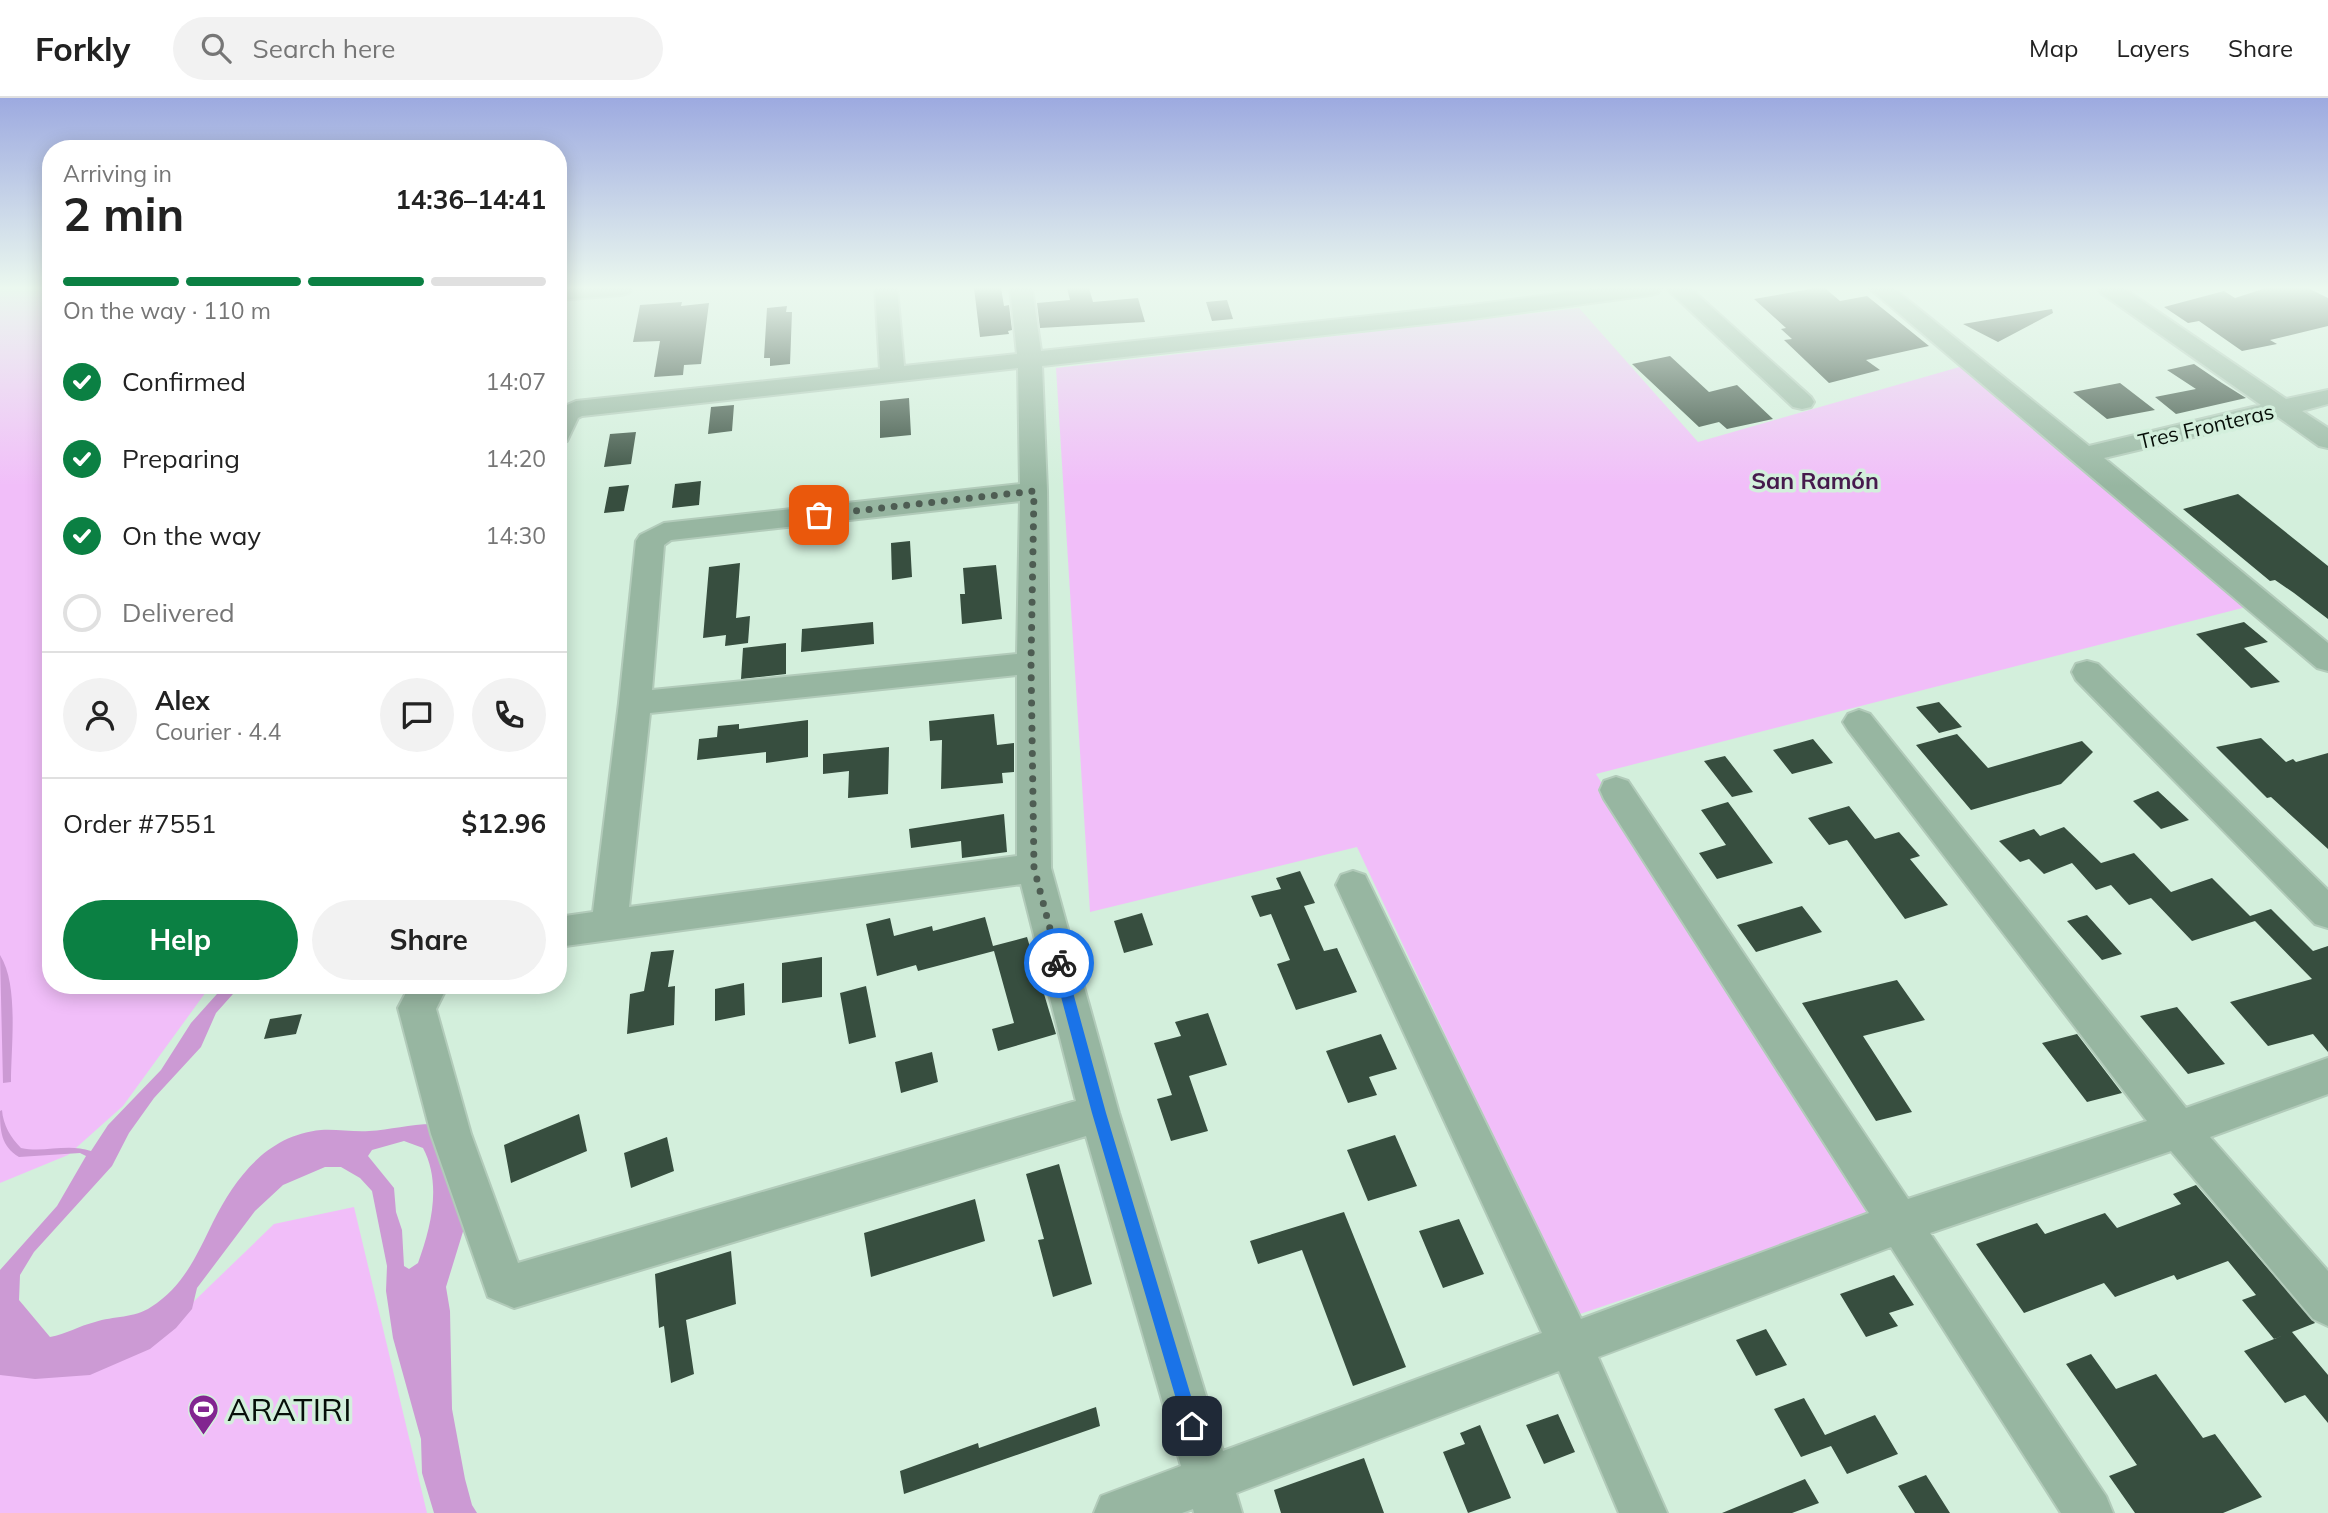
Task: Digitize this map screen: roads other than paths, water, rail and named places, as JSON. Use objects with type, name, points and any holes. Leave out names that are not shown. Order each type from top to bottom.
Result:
[{"type":"street","points":[[891,354],[893,374]]},
{"type":"street","points":[[1029,354],[1034,491],[1031,663],[1034,868],[1099,1113],[1213,1495]]},
{"type":"street","points":[[567,414],[576,409],[1077,354]]},
{"type":"street","points":[[1749,354],[1802,402]]},
{"type":"street","points":[[1961,354],[2328,660]]},
{"type":"street","points":[[2206,354],[2328,440]]},
{"type":"street","name":"Tres Fronteras","points":[[2084,455],[2328,397]]},
{"type":"street","points":[[609,927],[635,703],[650,541],[664,532],[1034,491]]},
{"type":"street","points":[[635,703],[1031,663]]},
{"type":"street","points":[[2087,672],[2328,913]]},
{"type":"street","points":[[1859,722],[2178,1130],[2328,1304]]},
{"type":"street","points":[[1616,790],[2089,1513]]},
{"type":"street","points":[[567,931],[1034,868]]},
{"type":"street","points":[[1353,885],[1571,1346],[1643,1513]]},
{"type":"street","points":[[425,994],[417,1008],[451,1134],[503,1282],[514,1286],[1099,1113]]},
{"type":"street","points":[[1118,1513],[1213,1495],[1571,1346],[1899,1223],[2178,1130],[2328,1076]]},
{"type":"place","name":"ARATIRI","points":[[204,1436]]},
{"type":"district","name":"San Ramón","points":[[1815,480]]}]
